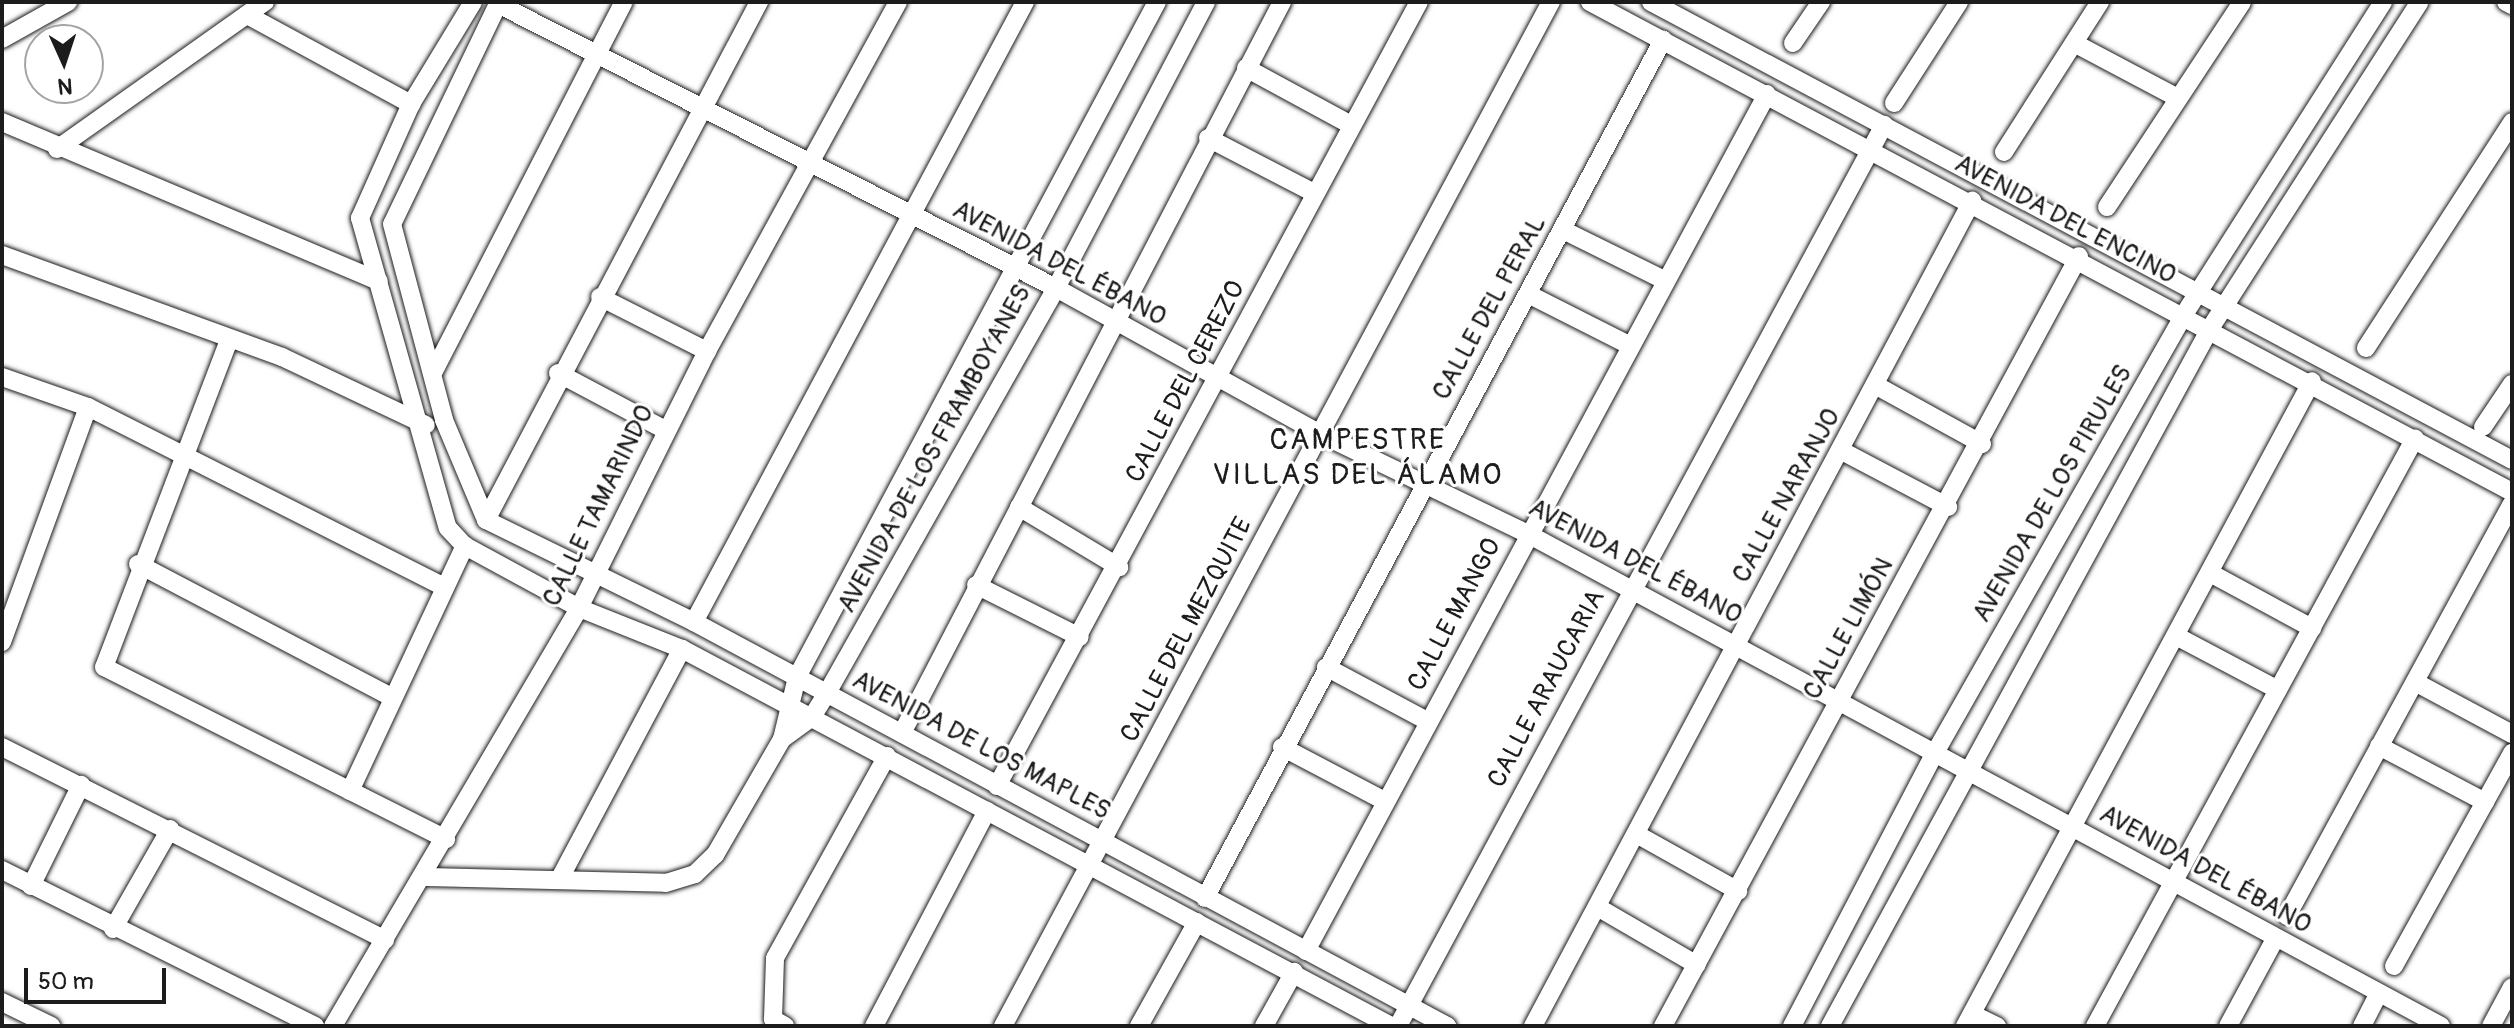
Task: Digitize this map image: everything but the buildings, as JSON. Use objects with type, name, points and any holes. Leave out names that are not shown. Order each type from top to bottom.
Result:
[{"type":"street","points":[[57,149],[265,2]]},
{"type":"street","points":[[350,791],[389,696],[465,546],[448,528],[422,427],[360,218],[411,104],[473,2]]},
{"type":"street","points":[[433,373],[624,2]]},
{"type":"street","points":[[486,520],[558,373],[759,2]]},
{"type":"street","name":"CALLE TAMARINDO","points":[[333,1026],[427,877],[579,608],[665,430],[898,2]]},
{"type":"street","points":[[694,622],[909,214],[1025,2]]},
{"type":"street","name":"AVENIDA DE LOS FRAMBOYANES","points":[[782,739],[785,703],[797,677],[1011,268],[1157,2]]},
{"type":"street","name":"AVENIDA DE LOS FRAMBOYANES","points":[[427,877],[666,883],[695,874],[715,855],[782,739],[812,717],[827,693],[1056,288],[1206,2]]},
{"type":"street","points":[[902,733],[1111,320],[1282,2]]},
{"type":"street","name":"CALLE DEL CEREZO","points":[[997,786],[1119,567],[1314,193],[1419,2]]},
{"type":"street","name":"CALLE DEL MEZQUITE","points":[[1003,1026],[1105,842],[1319,433],[1551,2]]},
{"type":"street","name":"AVENIDA DEL ENCINO","points":[[1590,2],[2079,256],[2512,492]]},
{"type":"street","name":"AVENIDA DEL ENCINO","points":[[1651,2],[2200,290],[2512,460]]},
{"type":"street","points":[[1793,43],[1821,2]]},
{"type":"street","points":[[1894,103],[1959,2]]},
{"type":"street","points":[[2004,152],[2100,2]]},
{"type":"street","name":"AVENIDA DE LOS PIRULES","points":[[1792,1026],[1936,751],[2185,313],[2383,2]]},
{"type":"street","points":[[1830,1026],[2211,327],[2420,2]]},
{"type":"street","points":[[2506,2],[2512,5]]},
{"type":"street","points":[[2,39],[62,3]]},
{"type":"street","points":[[486,520],[444,420],[392,224],[499,3]]},
{"type":"street","name":"AVENIDA DEL ÉBANO","points":[[499,3],[1011,268],[1056,288],[1319,433],[1528,534],[1936,751],[2378,995],[2441,1026]]},
{"type":"street","points":[[2107,207],[2239,3]]},
{"type":"street","points":[[247,15],[411,104]]},
{"type":"street","name":"CALLE DEL PERAL","points":[[1205,898],[1282,747],[1663,40]]},
{"type":"street","points":[[2074,43],[2178,98]]},
{"type":"street","points":[[1246,68],[1351,125]]},
{"type":"street","name":"CALLE MANGO","points":[[1306,951],[1629,345],[1767,94]]},
{"type":"street","points":[[2,122],[57,149],[379,281]]},
{"type":"street","points":[[2366,348],[2512,122]]},
{"type":"street","name":"CALLE ARAUCARIA","points":[[1398,1026],[1629,588],[1884,125]]},
{"type":"street","points":[[1208,138],[1314,193]]},
{"type":"street","name":"CALLE NARANJO","points":[[1533,1026],[1638,835],[1735,645],[1877,386],[1972,201]]},
{"type":"street","points":[[1563,230],[1664,280]]},
{"type":"street","points":[[2,255],[282,357],[422,427],[444,420]]},
{"type":"street","name":"CALLE LIMÓN","points":[[1663,1026],[1838,701],[1948,507],[2079,256]]},
{"type":"street","points":[[1528,294],[1629,345]]},
{"type":"street","points":[[600,297],[707,351]]},
{"type":"street","points":[[229,340],[187,454],[138,564],[104,667],[446,839]]},
{"type":"street","points":[[558,373],[665,430]]},
{"type":"street","points":[[2,377],[88,407],[187,454],[445,587]]},
{"type":"street","points":[[1997,1026],[1968,1020],[2212,574],[2312,381]]},
{"type":"street","points":[[2483,427],[2512,384]]},
{"type":"street","points":[[1877,386],[1982,444]]},
{"type":"street","points":[[2,641],[88,407]]},
{"type":"street","points":[[2095,1026],[2415,438]]},
{"type":"street","points":[[1842,451],[1948,507]]},
{"type":"street","points":[[2287,916],[2512,504]]},
{"type":"street","points":[[1019,507],[1119,567]]},
{"type":"street","name":"AVENIDA DE LOS MAPLES","points":[[486,520],[595,579],[694,622],[1447,1026]]},
{"type":"street","name":"AVENIDA DE LOS MAPLES","points":[[465,546],[579,608],[682,649],[1391,1026]]},
{"type":"street","points":[[138,564],[389,696]]},
{"type":"street","points":[[2212,574],[2312,628]]},
{"type":"street","points":[[976,585],[1080,637]]},
{"type":"street","points":[[2178,637],[2278,690]]},
{"type":"street","points":[[559,880],[682,649]]},
{"type":"street","points":[[1326,667],[1427,721]]},
{"type":"street","points":[[2415,682],[2512,734]]},
{"type":"street","points":[[2379,746],[2485,802]]},
{"type":"street","points":[[2,747],[385,940]]},
{"type":"street","points":[[1282,747],[1385,801]]},
{"type":"street","points":[[2394,966],[2512,753]]},
{"type":"street","points":[[779,1023],[775,958],[887,756]]},
{"type":"street","points":[[31,886],[81,785]]},
{"type":"street","points":[[874,1026],[987,811]]},
{"type":"street","points":[[113,929],[170,829]]},
{"type":"street","points":[[1638,835],[1738,891]]},
{"type":"street","points":[[2,870],[113,929],[315,1026]]},
{"type":"street","points":[[1599,908],[1697,965]]},
{"type":"street","points":[[1139,1026],[1197,922]]},
{"type":"street","points":[[2228,1026],[2275,939]]},
{"type":"street","points":[[1264,1026],[1294,972]]},
{"type":"street","points":[[2491,1026],[2512,987]]},
{"type":"street","points":[[2362,1026],[2378,995]]},
{"type":"street","points":[[2,1002],[51,1026]]},
{"type":"district","name":"CAMPESTRE VILLAS DEL ÁLAMO","points":[[1358,457]]}]
